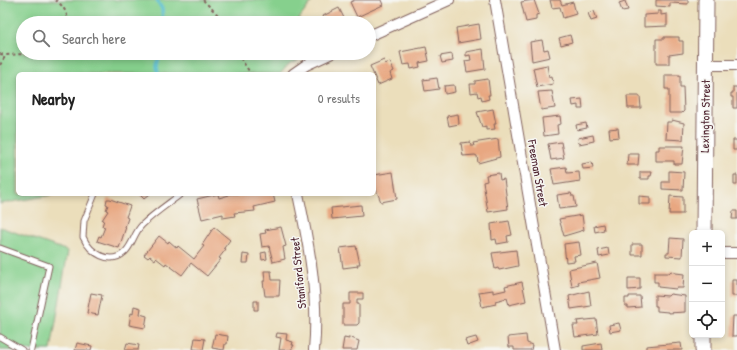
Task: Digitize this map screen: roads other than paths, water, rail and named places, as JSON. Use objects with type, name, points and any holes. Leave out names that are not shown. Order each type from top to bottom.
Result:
[{"type":"main road","name":"Lexington Street","points":[[704,230],[706,0]]},
{"type":"main road","points":[[703,338],[703,350]]},
{"type":"street","points":[[376,33],[449,0]]},
{"type":"street","name":"Freeman Street","points":[[495,0],[555,350]]},
{"type":"street","points":[[295,72],[317,60]]},
{"type":"street","points":[[706,65],[737,65]]},
{"type":"street","name":"Staniford Street","points":[[298,196],[309,244],[313,276],[316,325],[314,350]]},
{"type":"street","points":[[725,253],[737,253]]},
{"type":"lane","points":[[94,196],[84,221],[83,237],[92,250],[107,258],[114,258],[125,252],[142,225],[178,196]]},
{"type":"lane","points":[[0,248],[49,266],[31,350]]},
{"type":"lane","points":[[0,337],[22,350]]},
{"type":"waterway","points":[[157,0],[162,9],[162,16]]},
{"type":"waterway","points":[[158,60],[158,72]]}]
